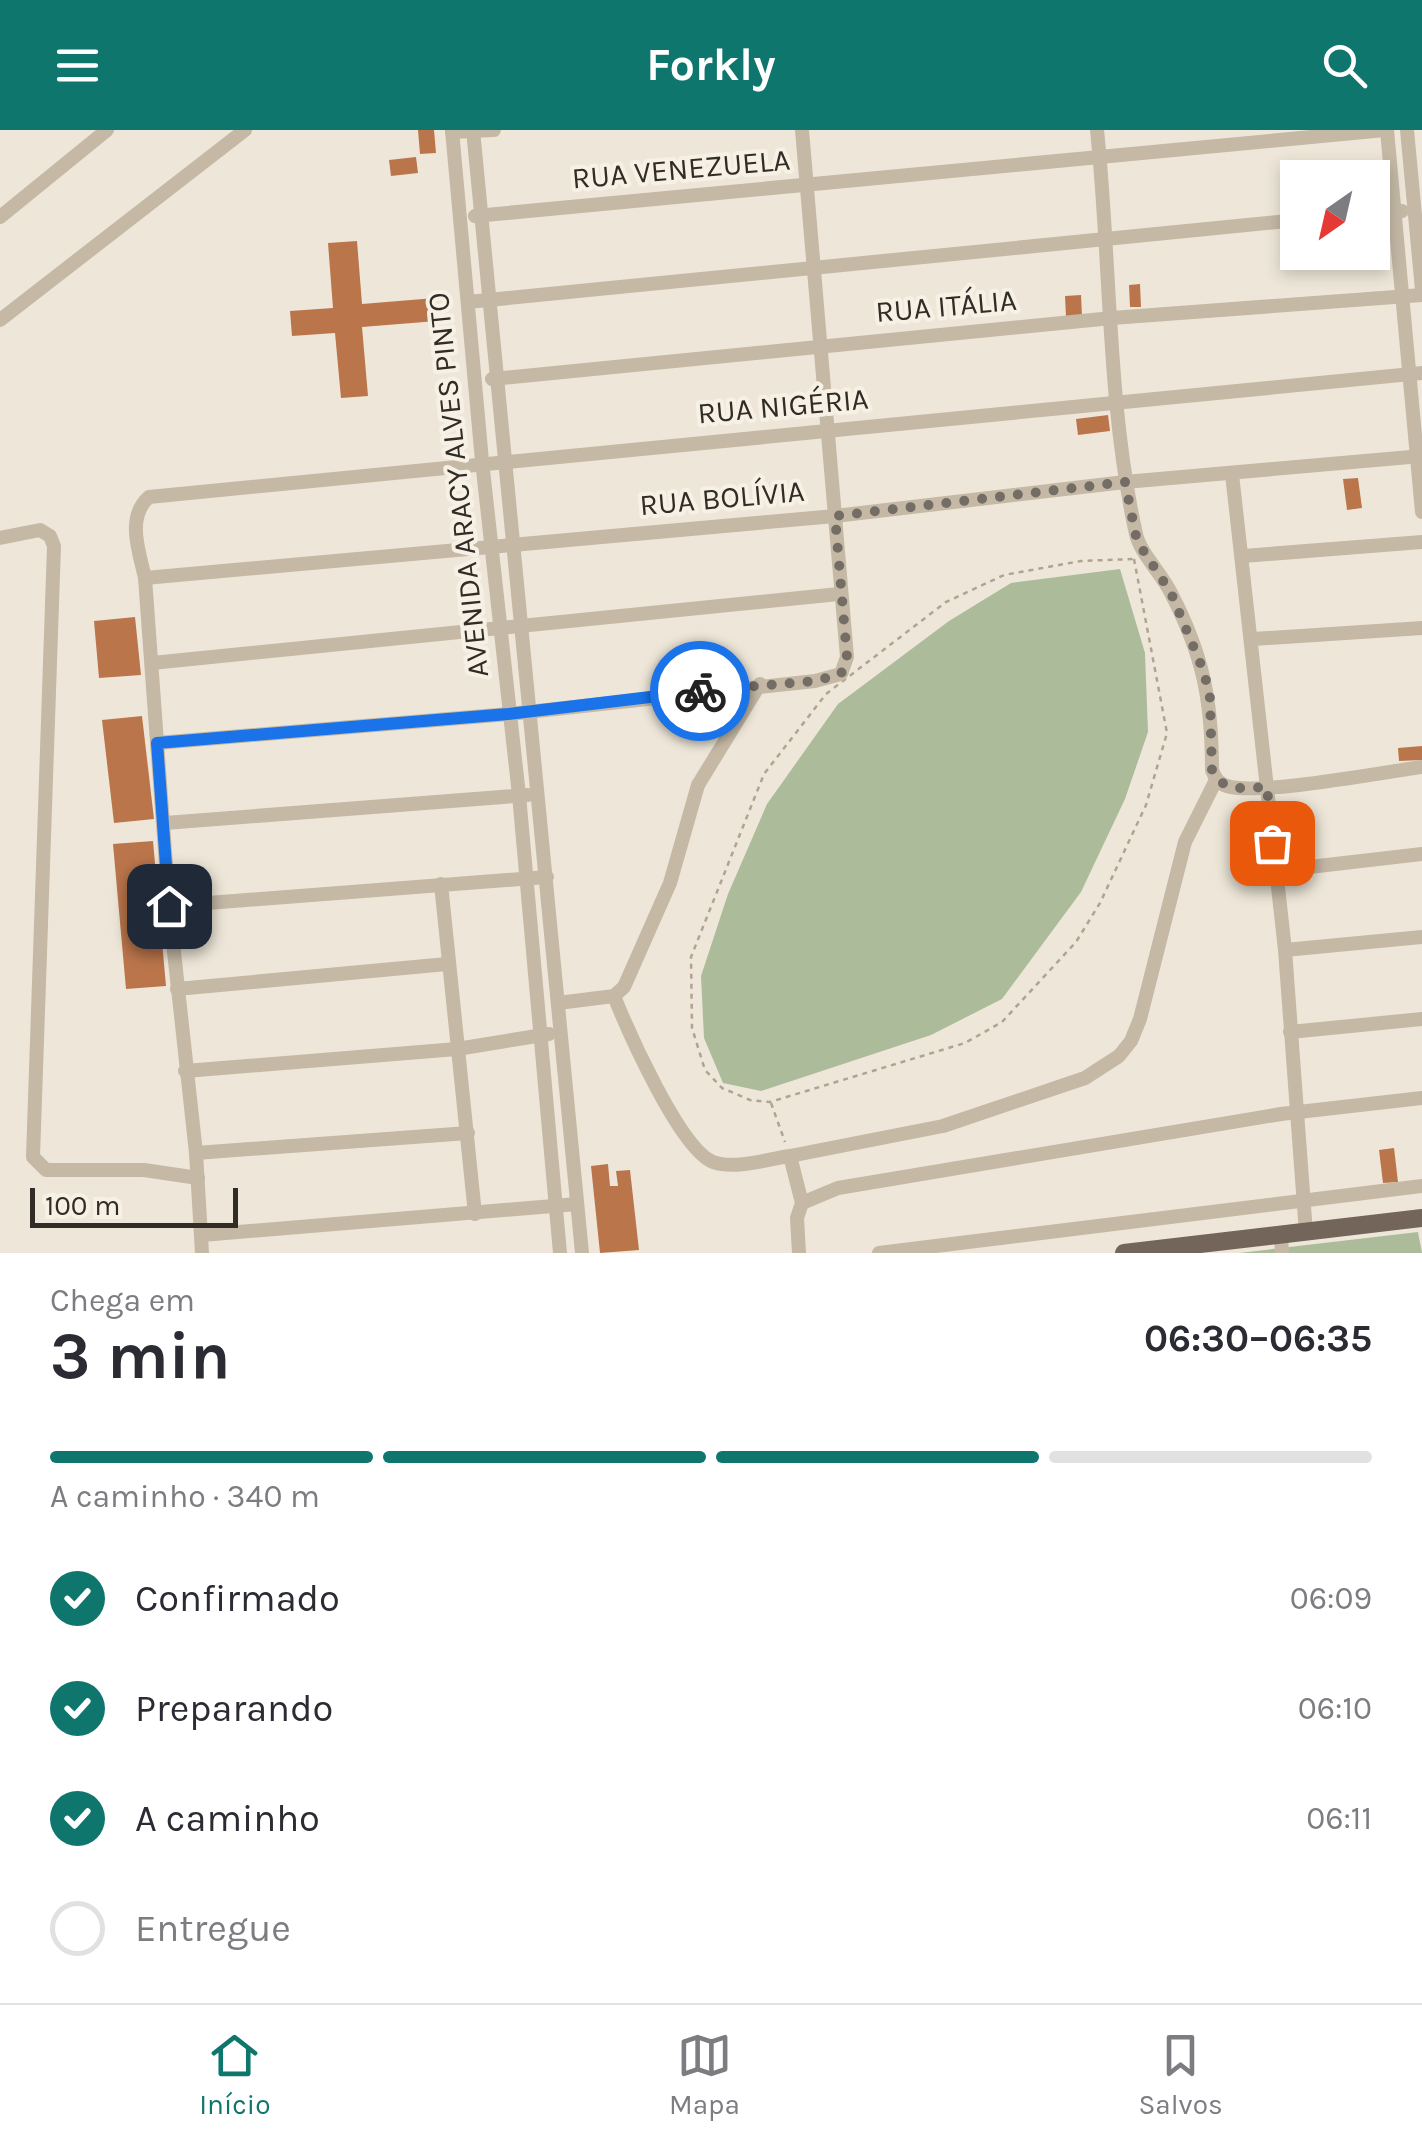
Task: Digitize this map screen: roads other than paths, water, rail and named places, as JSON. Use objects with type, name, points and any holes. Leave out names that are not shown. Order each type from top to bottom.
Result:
[{"type":"main road","points":[[1124,1253],[1282,1244],[1306,1233],[1422,1218]]},
{"type":"street","points":[[0,216],[107,130]]},
{"type":"street","points":[[0,320],[246,130]]},
{"type":"street","points":[[452,131],[494,130]]},
{"type":"street","points":[[157,743],[531,712],[835,678],[841,674],[847,657],[802,130]]},
{"type":"street","points":[[1097,130],[1125,482],[1137,541],[1171,593],[1204,672],[1210,698],[1212,770],[1216,780],[1228,787],[1267,787],[1422,767]]},
{"type":"street","points":[[1386,130],[1402,296],[1415,374],[1422,512]]},
{"type":"street","name":"RUA VENEZUELA","points":[[460,218],[1386,130]]},
{"type":"street","points":[[1407,130],[1418,209],[1422,292]]},
{"type":"street","name":"AVENIDA ARACY ALVES PINTO","points":[[452,131],[499,628],[520,795],[560,1253]]},
{"type":"street","name":"AVENIDA ARACY ALVES PINTO","points":[[473,131],[582,1253]]},
{"type":"street","points":[[1390,212],[1418,209]]},
{"type":"street","points":[[468,302],[1280,222]]},
{"type":"street","name":"RUA ITÁLIA","points":[[476,381],[821,345],[1422,292]]},
{"type":"street","name":"RUA NIGÉRIA","points":[[146,578],[136,517],[150,497],[482,461],[1415,374]]},
{"type":"street","name":"RUA BOLÍVIA","points":[[146,578],[835,516],[1125,482],[1419,456]]},
{"type":"street","points":[[1232,474],[1285,950],[1306,1233]]},
{"type":"street","points":[[0,538],[40,530],[50,536],[54,546],[33,1157],[46,1170],[144,1170],[198,1178]]},
{"type":"street","points":[[1243,556],[1422,542]]},
{"type":"street","points":[[146,578],[169,906],[196,1153],[202,1253]]},
{"type":"street","points":[[152,663],[840,594]]},
{"type":"street","points":[[1253,639],[1422,628]]},
{"type":"street","points":[[558,1003],[614,996],[631,975],[670,883],[698,785],[760,684]]},
{"type":"street","points":[[614,996],[690,1146],[716,1163],[790,1156],[943,1126],[1085,1078],[1118,1056],[1131,1041],[1185,842],[1216,780]]},
{"type":"street","points":[[164,823],[539,794]]},
{"type":"street","points":[[1275,870],[1422,854]]},
{"type":"street","points":[[169,906],[546,877]]},
{"type":"street","points":[[441,884],[475,1214]]},
{"type":"street","points":[[1285,950],[1422,937]]},
{"type":"street","points":[[177,990],[447,964]]},
{"type":"street","points":[[1290,1032],[1422,1019]]},
{"type":"street","points":[[185,1071],[457,1049],[560,1032]]},
{"type":"street","points":[[802,1204],[838,1188],[1296,1112],[1422,1098]]},
{"type":"street","points":[[196,1153],[468,1133]]},
{"type":"street","points":[[790,1156],[802,1204],[796,1218],[799,1253]]},
{"type":"street","points":[[879,1253],[1422,1186]]},
{"type":"street","points":[[202,1235],[577,1204]]}]
